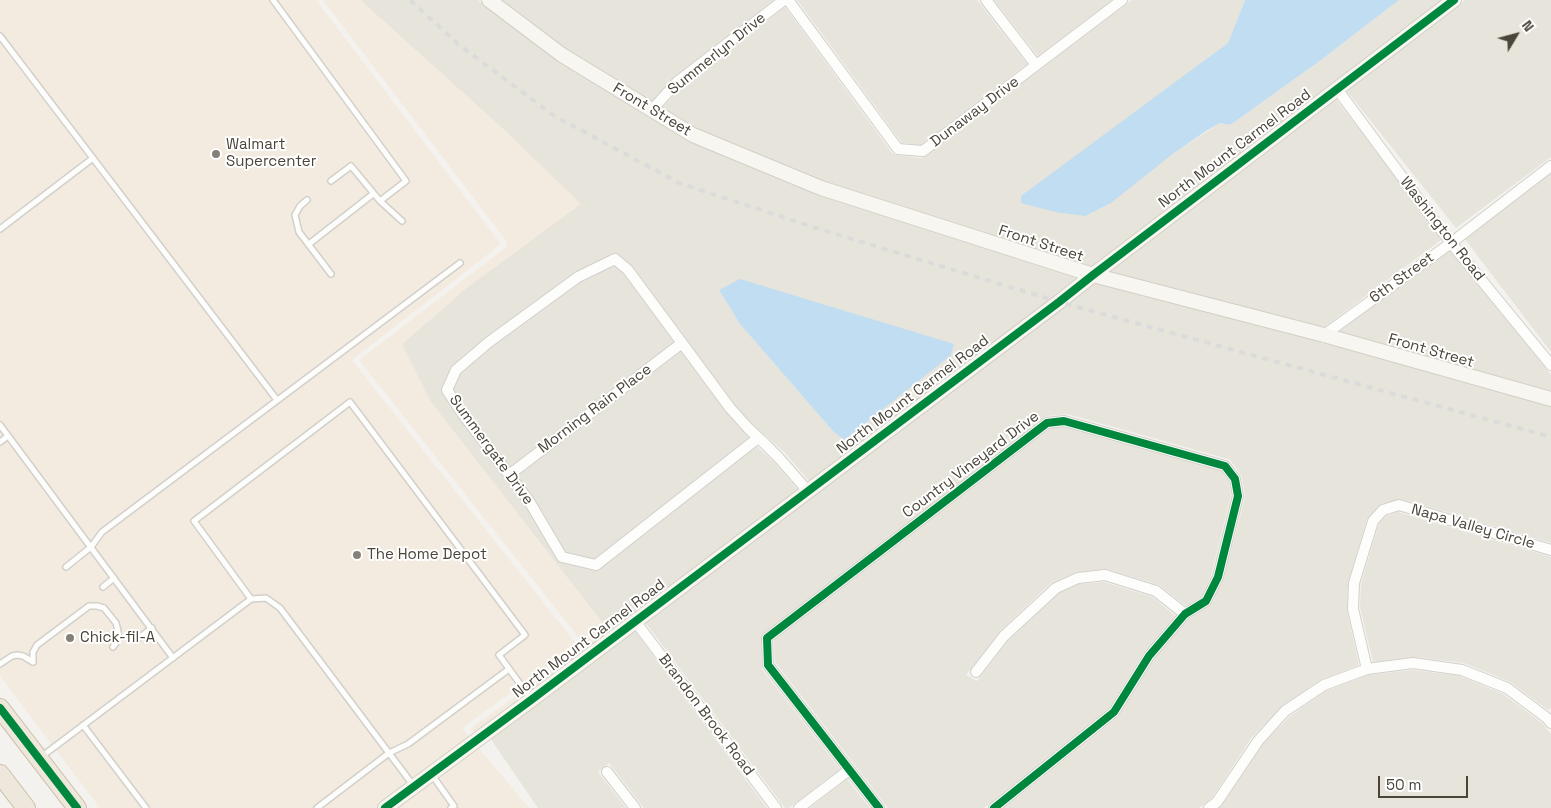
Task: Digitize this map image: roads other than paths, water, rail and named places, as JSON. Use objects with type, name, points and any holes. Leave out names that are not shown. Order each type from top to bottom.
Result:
[{"type":"highway","points":[[0,708],[77,808]]},
{"type":"highway","points":[[0,774],[26,808]]},
{"type":"street","name":"Front Street","points":[[489,0],[562,55],[693,135],[820,188],[1093,274],[1324,335],[1551,399]]},
{"type":"street","name":"Summerlyn Drive","points":[[652,110],[678,82],[784,0]]},
{"type":"street","name":"Dunaway Drive","points":[[788,0],[898,149],[922,151],[1122,0]]},
{"type":"street","points":[[986,0],[1036,65]]},
{"type":"street","name":"North Mount Carmel Road","points":[[385,808],[1043,314],[1454,0]]},
{"type":"street","name":"Washington Road","points":[[1337,89],[1451,243],[1551,365]]},
{"type":"street","name":"6th Street","points":[[1324,335],[1451,243],[1551,166]]},
{"type":"street","name":"Summergate Drive","points":[[758,438],[596,565],[562,557],[529,501],[462,413],[447,390],[456,370],[489,342],[578,277],[615,258],[628,270],[730,408],[808,491]]},
{"type":"street","name":"Morning Rain Place","points":[[509,475],[682,343]]},
{"type":"street","name":"Country Vineyard Drive","points":[[879,808],[768,665],[767,638],[1047,423],[1064,421],[1226,466],[1236,479],[1238,496],[1218,577],[1206,601],[1185,614],[1149,656],[1114,712],[994,808]]},
{"type":"street","name":"Napa Valley Circle","points":[[1367,669],[1354,608],[1354,583],[1373,521],[1383,510],[1399,506],[1551,550]]},
{"type":"street","points":[[976,672],[1004,636],[1056,588],[1078,578],[1105,575],[1156,591],[1185,614]]},
{"type":"street","name":"Brandon Brook Road","points":[[636,621],[776,808]]},
{"type":"street","points":[[1209,808],[1217,802],[1258,741],[1285,711],[1324,685],[1367,669],[1413,663],[1462,670],[1507,688],[1550,719]]},
{"type":"street","points":[[800,808],[849,770]]},
{"type":"street","points":[[608,772],[635,808]]},
{"type":"lane","points":[[273,0],[406,180],[380,201]]},
{"type":"lane","points":[[0,36],[277,400]]},
{"type":"lane","points":[[0,229],[93,158]]},
{"type":"lane","points":[[331,181],[351,166],[373,194],[402,221]]},
{"type":"lane","points":[[309,244],[373,194]]},
{"type":"lane","points":[[307,200],[300,206],[295,215],[299,232],[331,274]]},
{"type":"lane","points":[[66,567],[91,547],[102,532],[460,263]]},
{"type":"lane","points":[[251,599],[194,522],[350,402],[525,635],[499,655],[531,700]]},
{"type":"lane","points":[[0,425],[173,658]]},
{"type":"lane","points":[[0,442],[8,436]]},
{"type":"lane","points":[[103,587],[114,578]]},
{"type":"lane","points":[[38,758],[251,599],[266,598],[280,608],[414,787]]},
{"type":"lane","points":[[0,664],[12,656],[23,656],[33,662],[33,652],[37,645],[89,606],[104,608],[116,623],[118,631],[116,643],[113,647]]},
{"type":"lane","points":[[136,640],[152,628]]},
{"type":"lane","points":[[317,808],[389,754],[408,744],[509,669]]},
{"type":"lane","points":[[83,725],[146,808]]},
{"type":"lane","points":[[432,774],[454,806],[451,808]]},
{"type":"water","points":[[1245,0],[1399,0],[1321,60],[1236,121],[1230,125],[1220,123],[1206,131],[1170,156],[1111,203],[1085,216],[1055,212],[1021,203],[1021,196],[1228,43]]},
{"type":"water","points":[[740,279],[954,344],[951,355],[844,440],[832,430],[740,324],[719,290]]},
{"type":"railway","points":[[410,0],[458,44],[553,115],[679,183],[819,229],[1059,302],[1551,437]]},
{"type":"place","name":"Walmart Supercenter","points":[[216,154]]},
{"type":"place","name":"The Home Depot","points":[[357,555]]},
{"type":"place","name":"Chick-fil-A","points":[[70,638]]}]
